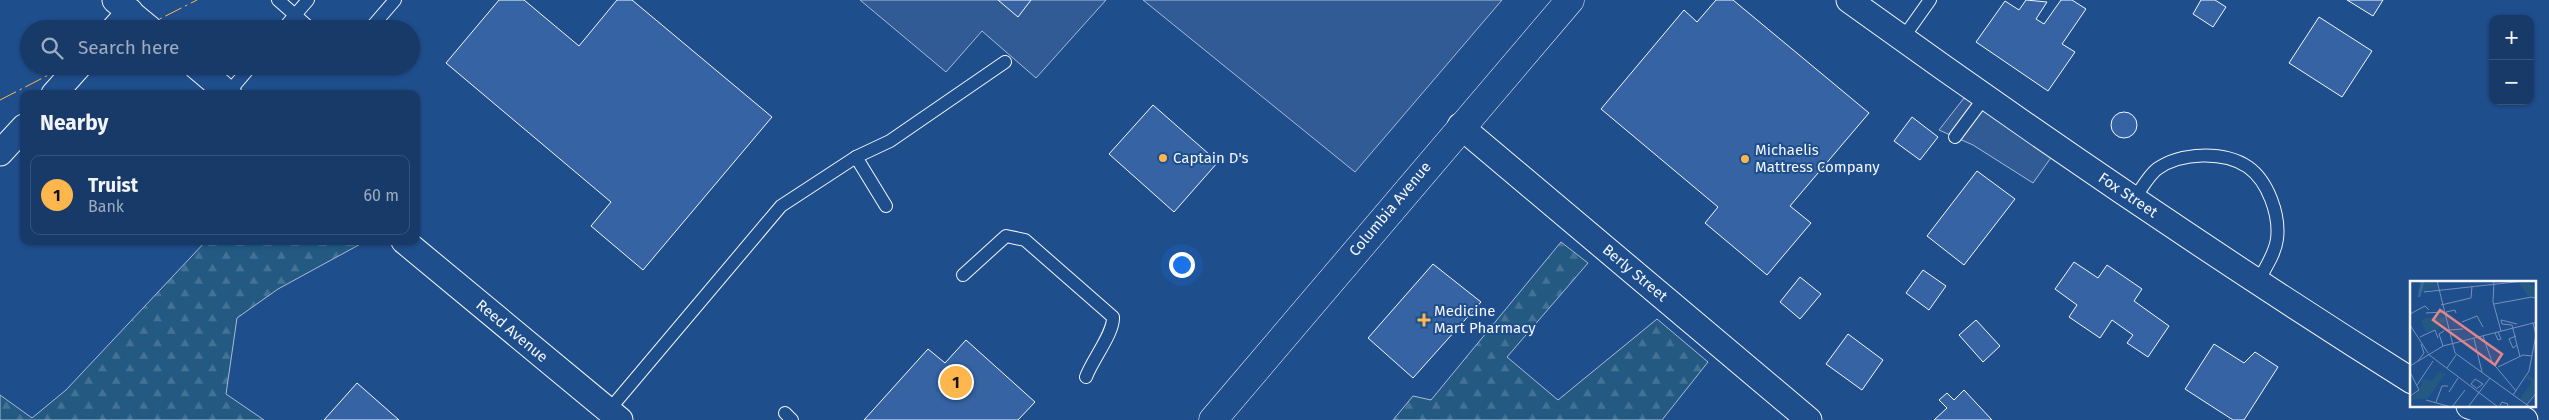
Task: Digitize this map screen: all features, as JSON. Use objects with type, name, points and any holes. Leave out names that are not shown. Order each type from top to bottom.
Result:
[{"type":"main road","name":"Columbia Avenue","points":[[1213,420],[1460,126],[1570,0]]},
{"type":"street","name":"Fox Street","points":[[1849,0],[1984,98],[2257,284],[2410,381]]},
{"type":"street","points":[[119,13],[133,20]]},
{"type":"street","points":[[58,90],[71,75]]},
{"type":"street","points":[[206,75],[223,90]]},
{"type":"street","name":"Berly Street","points":[[1460,126],[1808,420]]},
{"type":"street","points":[[0,153],[20,131]]},
{"type":"street","name":"Reed Avenue","points":[[409,245],[614,415]]},
{"type":"street","points":[[2475,408],[2494,415],[2526,420]]},
{"type":"lane","points":[[278,0],[301,20]]},
{"type":"lane","points":[[291,20],[308,0]]},
{"type":"lane","points":[[378,20],[395,0]]},
{"type":"lane","points":[[1903,38],[1930,0]]},
{"type":"lane","points":[[614,415],[781,206],[856,157],[890,141],[1005,62]]},
{"type":"lane","points":[[231,90],[244,75]]},
{"type":"lane","points":[[1955,138],[1984,98]]},
{"type":"lane","points":[[2134,199],[2156,170],[2172,161],[2191,156],[2221,158],[2248,167],[2264,185],[2276,218],[2277,238],[2272,256],[2257,284]]},
{"type":"lane","points":[[856,157],[886,206]]},
{"type":"lane","points":[[963,275],[1006,236],[1025,240],[1109,312],[1112,318],[1109,333],[1091,363],[1086,377]]},
{"type":"green space","points":[[1561,242],[1588,263],[1507,357],[1558,400],[1657,319],[1708,362],[1662,420],[1393,420],[1413,396],[1431,400]]},
{"type":"green space","points":[[202,245],[359,245],[278,289],[237,318],[226,394],[264,420],[0,420],[0,395],[32,418],[66,390]]},
{"type":"shaded area","points":[[860,0],[1106,0],[1036,78],[982,31],[946,72]]},
{"type":"shaded area","points":[[1143,0],[1502,0],[1355,172]]},
{"type":"shaded area","points":[[1964,98],[2055,152],[2033,183],[1973,145],[1939,130]]},
{"type":"building","points":[[499,0],[524,0],[579,46],[617,0],[632,0],[772,117],[643,270],[591,226],[611,202],[446,63]]},
{"type":"building","points":[[998,0],[1031,0],[1018,17]]},
{"type":"building","name":"Michaelis Mattress Company","points":[[1716,0],[1733,0],[1869,113],[1790,206],[1811,223],[1767,275],[1705,223],[1718,207],[1601,109],[1684,10],[1697,22]]},
{"type":"building","points":[[2026,0],[2047,2],[2036,19],[2044,24],[2061,0],[2072,0],[2086,9],[2062,44],[2075,52],[2048,91],[1976,42],[2005,1],[2019,10]]},
{"type":"building","points":[[2201,0],[2215,0],[2226,7],[2213,27],[2193,14]]},
{"type":"building","points":[[2347,0],[2383,0],[2373,16]]},
{"type":"building","points":[[2319,17],[2372,51],[2342,97],[2289,63]]},
{"type":"building","name":"Captain D's","points":[[1153,105],[1218,162],[1174,212],[1109,154]]},
{"type":"building","points":[[2124,112],[2133,116],[2137,125],[2133,134],[2124,138],[2115,134],[2111,125],[2115,116]]},
{"type":"building","points":[[1912,117],[1938,137],[1920,160],[1894,141]]},
{"type":"building","points":[[1977,171],[2015,199],[1964,265],[1927,236]]},
{"type":"building","points":[[2074,262],[2098,278],[2107,265],[2142,289],[2134,301],[2169,326],[2148,357],[2127,343],[2133,335],[2112,320],[2100,338],[2069,317],[2077,305],[2055,289]]},
{"type":"building","name":"Medicine Mart Pharmacy","points":[[1433,264],[1481,302],[1413,378],[1368,338]]},
{"type":"building","points":[[1923,270],[1946,286],[1929,310],[1906,293]]},
{"type":"building","points":[[1800,277],[1821,294],[1800,319],[1780,302]]},
{"type":"building","points":[[1976,320],[2000,346],[1983,362],[1959,335]]},
{"type":"building","points":[[1848,334],[1883,360],[1862,390],[1826,364]]},
{"type":"building","points":[[966,340],[1035,402],[1018,420],[864,420],[928,349],[945,363]]},
{"type":"building","points":[[2214,344],[2244,363],[2255,352],[2278,367],[2244,420],[2233,420],[2185,389]]},
{"type":"building","points":[[357,383],[399,420],[324,420]]},
{"type":"building","points":[[1964,390],[1992,420],[1934,420],[1947,408],[1939,400],[1947,393],[1954,400]]},
{"type":"power","points":[[158,20],[197,0]]},
{"type":"power","points":[[0,100],[49,75]]},
{"type":"place","name":"Captain D's","points":[[1163,158]]},
{"type":"place","name":"Michaelis Mattress Company","points":[[1745,159]]},
{"type":"place","name":"Medicine Mart Pharmacy","points":[[1424,320]]},
{"type":"place","name":"Truist","points":[[956,382]]}]
